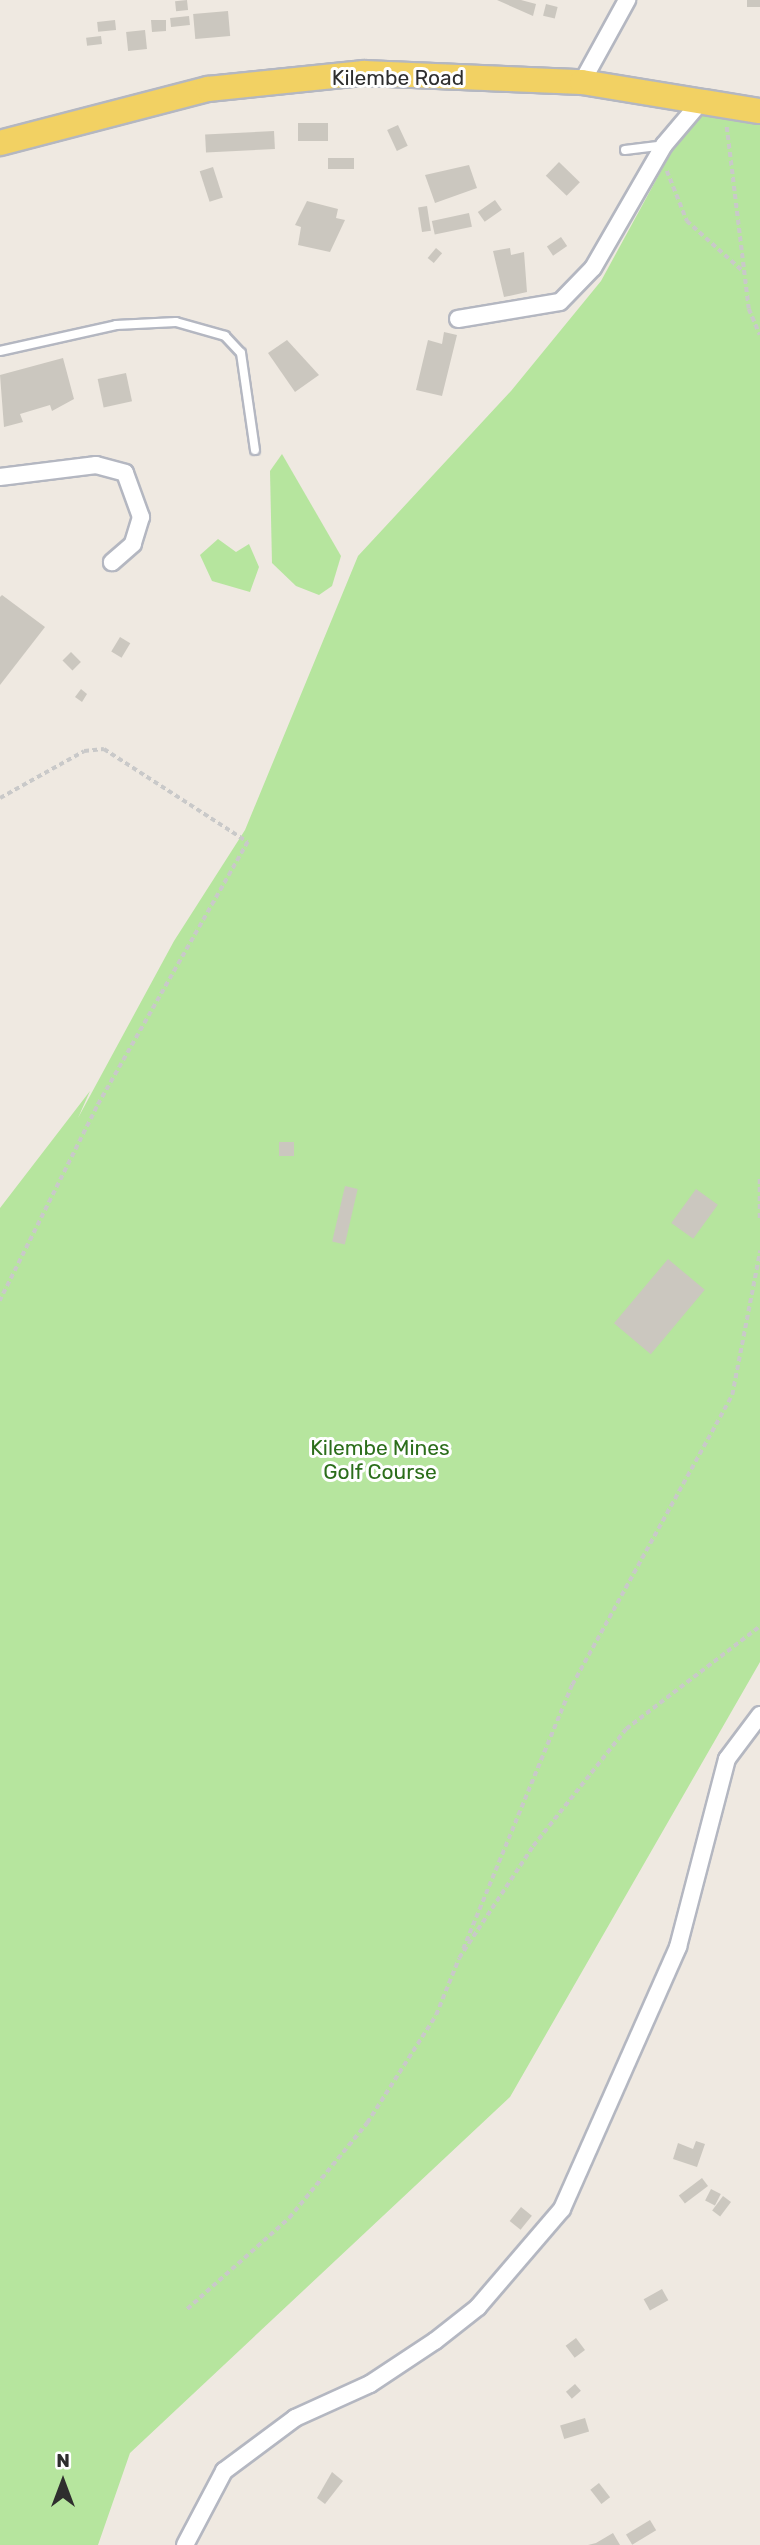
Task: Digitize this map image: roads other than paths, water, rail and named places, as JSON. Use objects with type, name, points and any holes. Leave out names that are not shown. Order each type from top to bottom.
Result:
[{"type":"main road","name":"Kilembe Road","points":[[0,143],[208,89],[364,73],[582,82],[750,108]]},
{"type":"street","points":[[582,82],[627,0]]},
{"type":"street","points":[[458,319],[560,302],[593,268],[662,149],[703,99]]},
{"type":"street","points":[[0,477],[96,465],[125,472],[141,517],[133,544],[112,562]]},
{"type":"street","points":[[185,2545],[224,2472],[295,2417],[370,2384],[456,2324],[562,2209],[678,1947],[727,1759],[760,1714]]},
{"type":"lane","points":[[625,150],[662,149]]},
{"type":"lane","points":[[0,351],[116,325],[176,322],[225,336],[241,353],[255,450]]},
{"type":"park label","name":"Kilembe Mines Golf Course","points":[[380,1460]]}]
